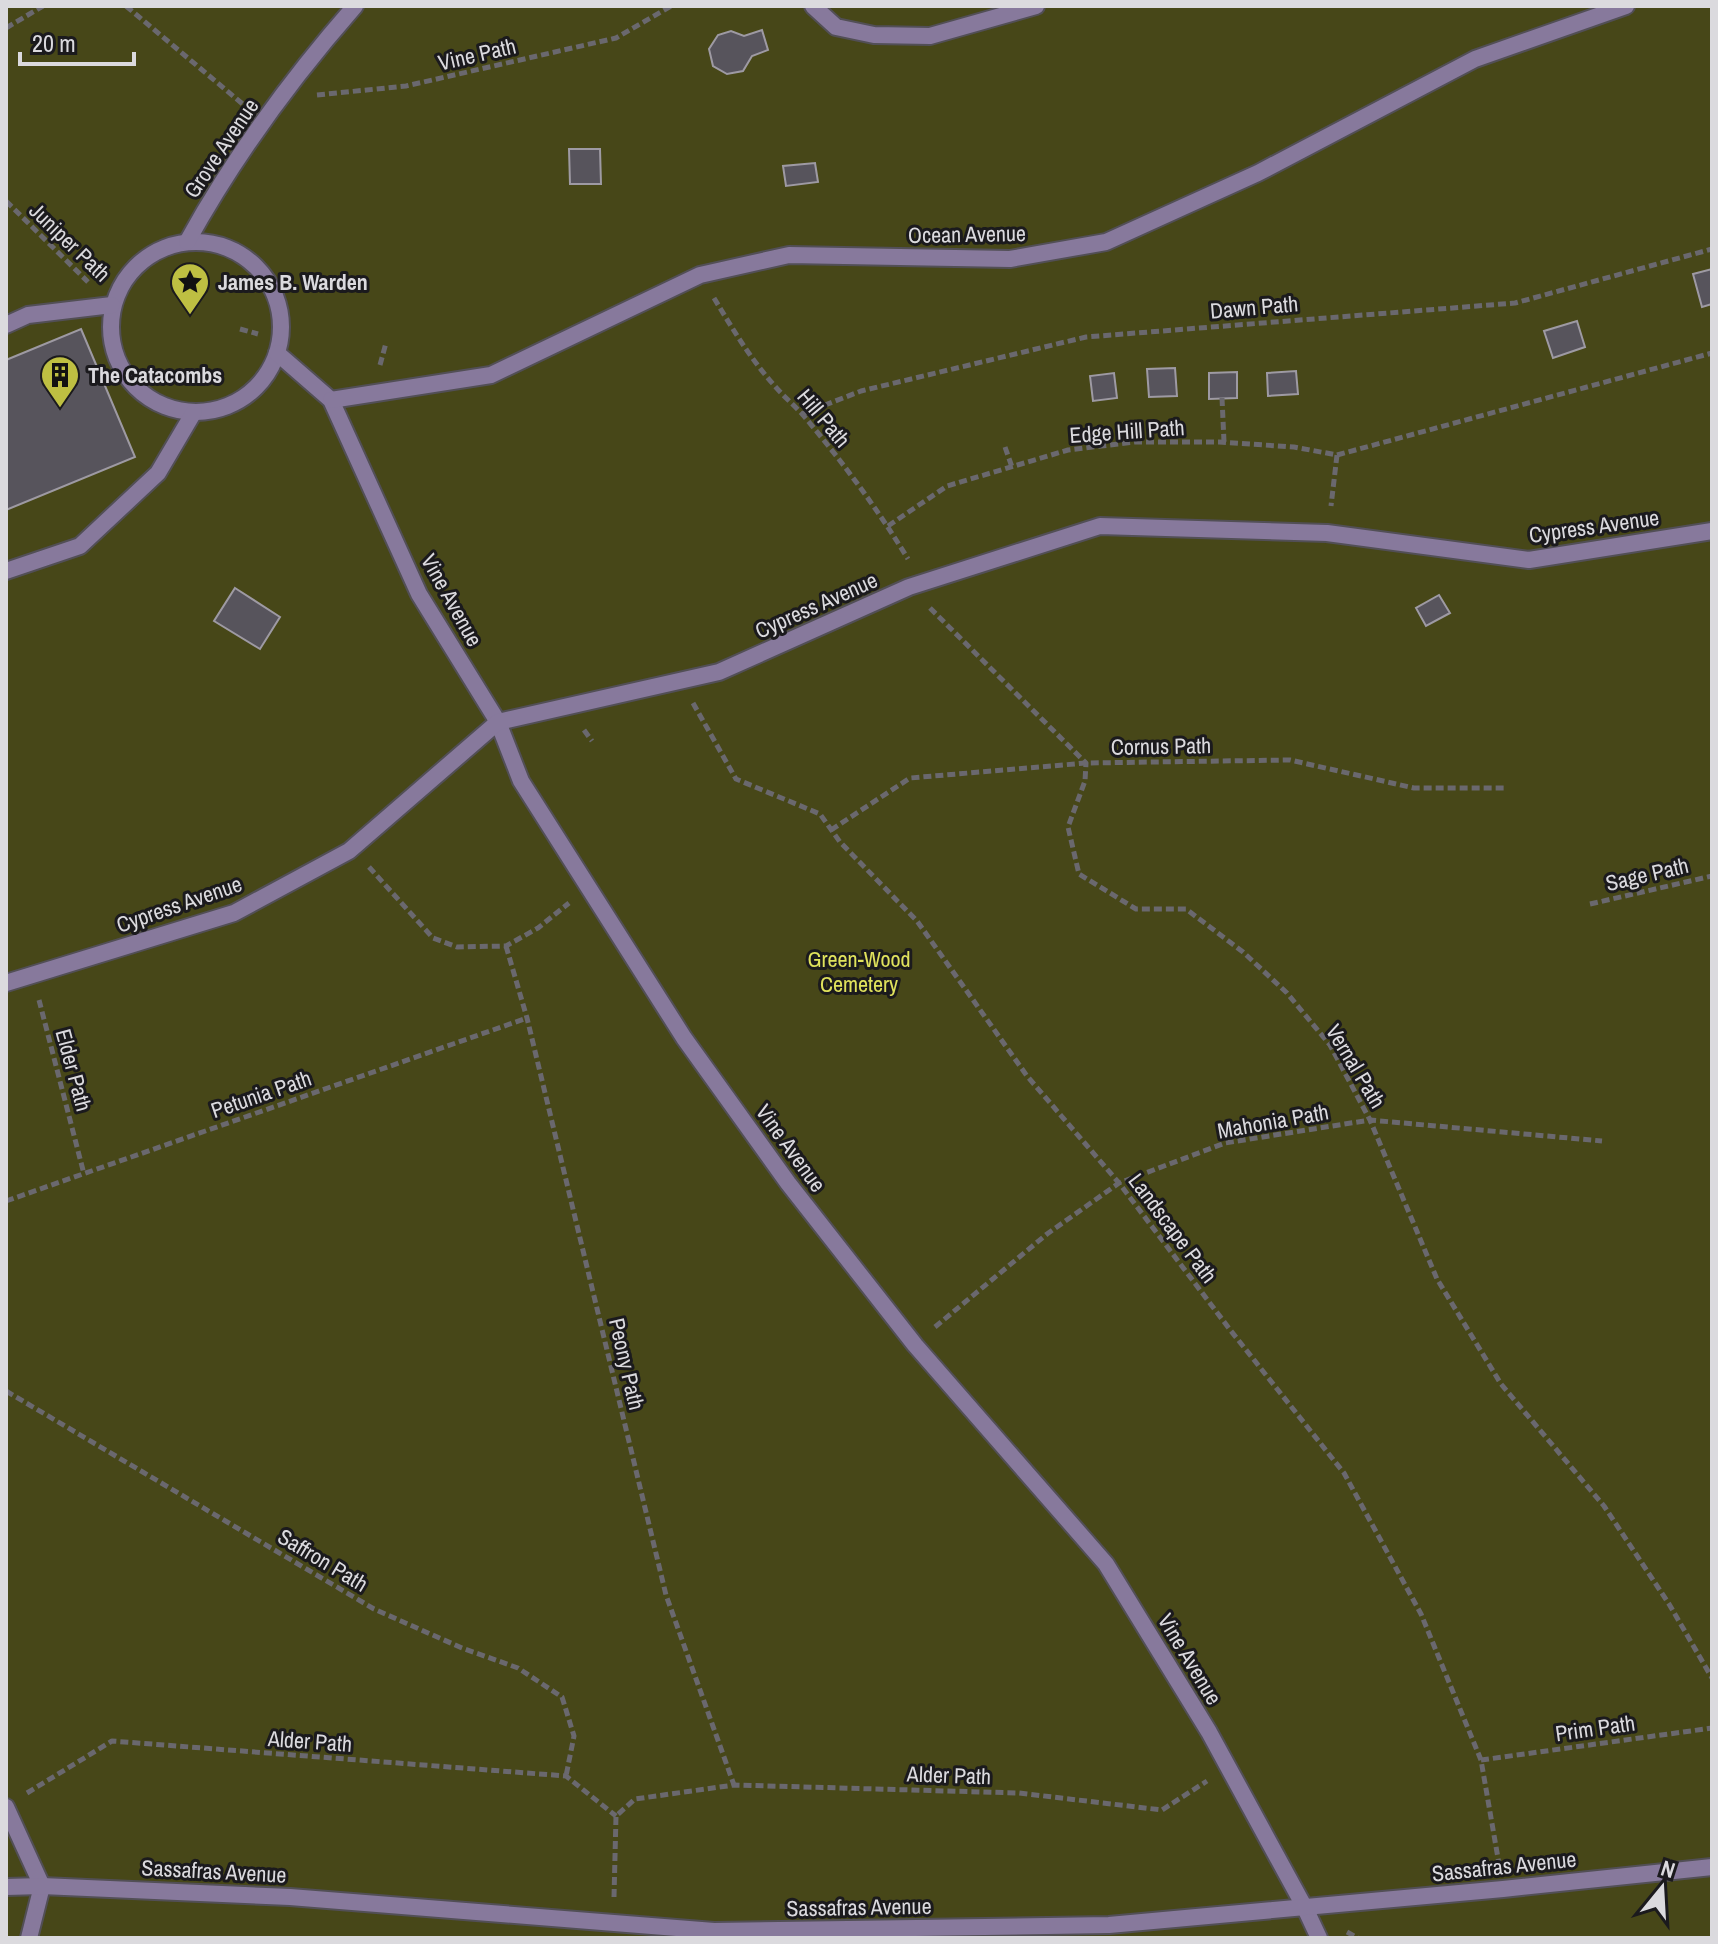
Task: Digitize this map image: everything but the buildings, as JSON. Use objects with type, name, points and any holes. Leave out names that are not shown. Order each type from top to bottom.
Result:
[{"type":"lane","name":"Grove Avenue","points":[[187,242],[221,180],[313,54],[355,6]]},
{"type":"lane","points":[[813,6],[836,27],[874,35],[916,36],[930,36],[1036,6]]},
{"type":"lane","name":"Ocean Avenue","points":[[331,400],[491,375],[700,275],[789,255],[1010,259],[1106,242],[1258,173],[1475,59],[1626,6]]},
{"type":"lane","points":[[187,242],[215,243],[241,254],[262,273],[276,298],[281,325],[277,353],[265,378],[246,397],[221,409],[194,412],[169,408],[145,397],[127,379],[115,355],[110,331],[112,305],[134,267],[158,250],[187,242]]},
{"type":"lane","points":[[6,325],[28,315],[112,305]]},
{"type":"lane","name":"Vine Avenue","points":[[277,353],[331,400],[419,594],[498,722],[521,781],[693,1050],[788,1183],[915,1345],[1106,1564],[1228,1768],[1319,1938]]},
{"type":"lane","points":[[6,571],[80,546],[158,473],[194,412]]},
{"type":"lane","name":"Cypress Avenue","points":[[6,983],[234,913],[353,849],[498,722],[719,672],[909,587],[1100,526],[1327,533],[1529,560],[1712,531]]},
{"type":"lane","points":[[13,1802],[42,1886],[29,1938]]},
{"type":"lane","name":"Sassafras Avenue","points":[[6,1887],[290,1897],[714,1931],[1109,1925],[1712,1867]]},
{"type":"path","points":[[6,28],[43,6]]},
{"type":"path","points":[[126,6],[264,122]]},
{"type":"path","name":"Vine Path","points":[[280,99],[406,86],[616,38],[671,6]]},
{"type":"path","name":"Juniper Path","points":[[6,201],[112,305]]},
{"type":"path","name":"Dawn Path","points":[[802,414],[861,391],[1086,337],[1515,303],[1712,249]]},
{"type":"path","name":"Hill Path","points":[[700,275],[736,335],[773,384],[802,414],[888,526],[909,559],[909,587]]},
{"type":"path","name":"Edge Hill Path","points":[[888,526],[947,486],[1068,450],[1135,442],[1224,442],[1294,447],[1337,455],[1712,353]]},
{"type":"path","points":[[1222,398],[1224,442]]},
{"type":"path","points":[[1005,447],[1012,467]]},
{"type":"path","points":[[1327,533],[1337,455]]},
{"type":"path","points":[[909,587],[1086,763]]},
{"type":"path","name":"Landscape Path","points":[[681,681],[736,779],[820,814],[831,830],[917,921],[1027,1076],[1119,1183],[1344,1473],[1421,1614],[1481,1760],[1503,1889]]},
{"type":"path","name":"Cornus Path","points":[[831,830],[910,778],[1086,763],[1290,760],[1414,788],[1505,788]]},
{"type":"path","name":"Vernal Path","points":[[1086,763],[1085,781],[1068,827],[1079,874],[1136,909],[1186,909],[1243,952],[1287,993],[1330,1045],[1370,1120],[1437,1279],[1501,1384],[1604,1506],[1669,1604],[1712,1678]]},
{"type":"path","points":[[353,849],[433,938],[457,947],[506,946],[538,928],[589,887]]},
{"type":"path","name":"Sage Path","points":[[1590,904],[1712,876]]},
{"type":"path","name":"Peony Path","points":[[506,946],[527,1018],[666,1595],[734,1785]]},
{"type":"path","name":"Elder Path","points":[[32,974],[84,1174]]},
{"type":"path","name":"Petunia Path","points":[[6,1201],[527,1018]]},
{"type":"path","name":"Mahonia Path","points":[[915,1345],[980,1287],[1119,1183],[1225,1143],[1370,1120],[1602,1141]]},
{"type":"path","name":"Saffron Path","points":[[6,1391],[374,1609],[462,1648],[518,1668],[562,1697],[574,1736],[566,1776]]},
{"type":"path","name":"Prim Path","points":[[1481,1760],[1712,1728]]},
{"type":"path","name":"Alder Path","points":[[13,1802],[112,1741],[566,1776]]},
{"type":"path","name":"Alder Path","points":[[616,1816],[635,1799],[734,1785],[1019,1793],[1162,1810],[1228,1768]]},
{"type":"path","points":[[566,1776],[616,1816],[613,1923]]},
{"type":"green space","name":"Green-Wood Cemetery","points":[[6,6],[1712,6],[1712,1938],[6,1938]]},
{"type":"place","name":"James B. Warden","points":[[190,316]]},
{"type":"place","name":"The Catacombs","points":[[60,409]]}]
